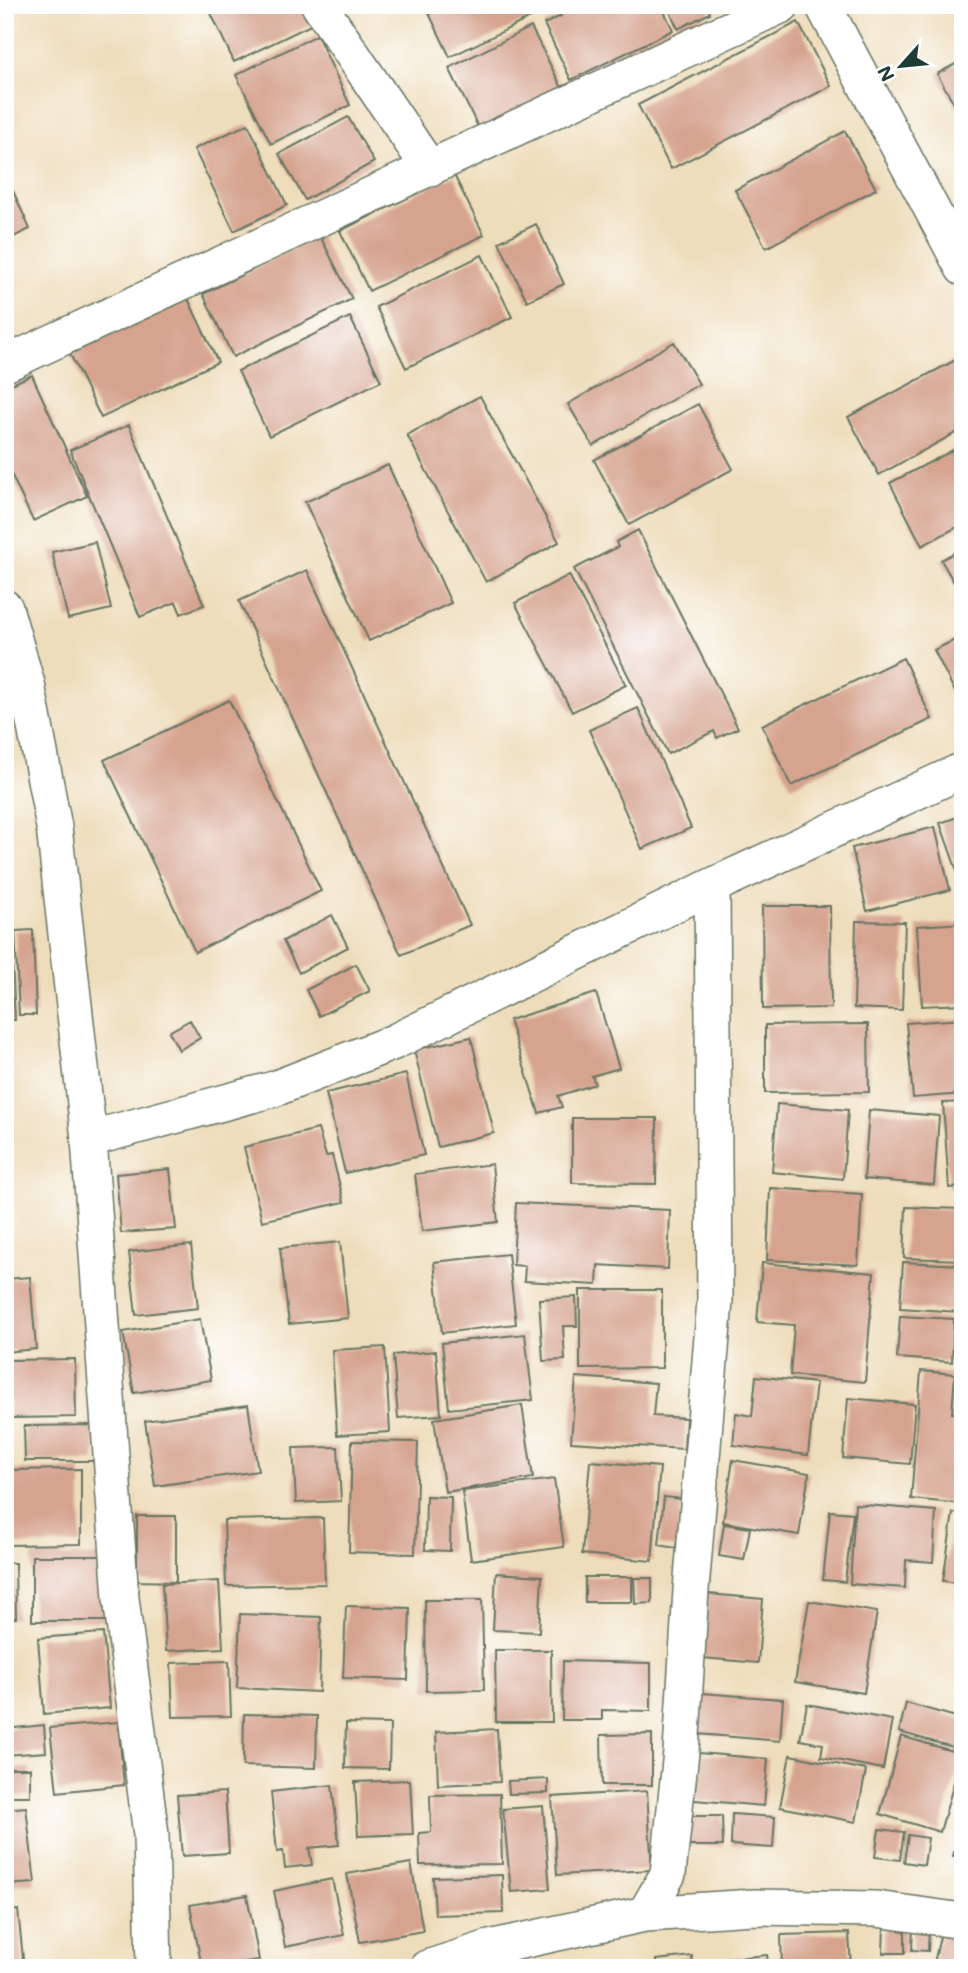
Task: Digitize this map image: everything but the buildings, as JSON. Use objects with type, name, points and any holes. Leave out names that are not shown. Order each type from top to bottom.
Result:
[{"type":"street","points":[[319,5],[430,169]]},
{"type":"street","points":[[5,364],[782,5]]},
{"type":"street","points":[[823,5],[963,268]]},
{"type":"street","points":[[5,608],[27,684],[54,827],[89,1139],[121,1598],[151,1835],[154,1968]]},
{"type":"street","points":[[89,1139],[274,1089],[394,1042],[712,886],[963,770]]},
{"type":"street","points":[[645,1914],[668,1874],[681,1752],[691,1590],[715,1301],[712,886]]},
{"type":"street","points":[[427,1968],[489,1948],[645,1914],[753,1907],[863,1909],[963,1921]]}]
